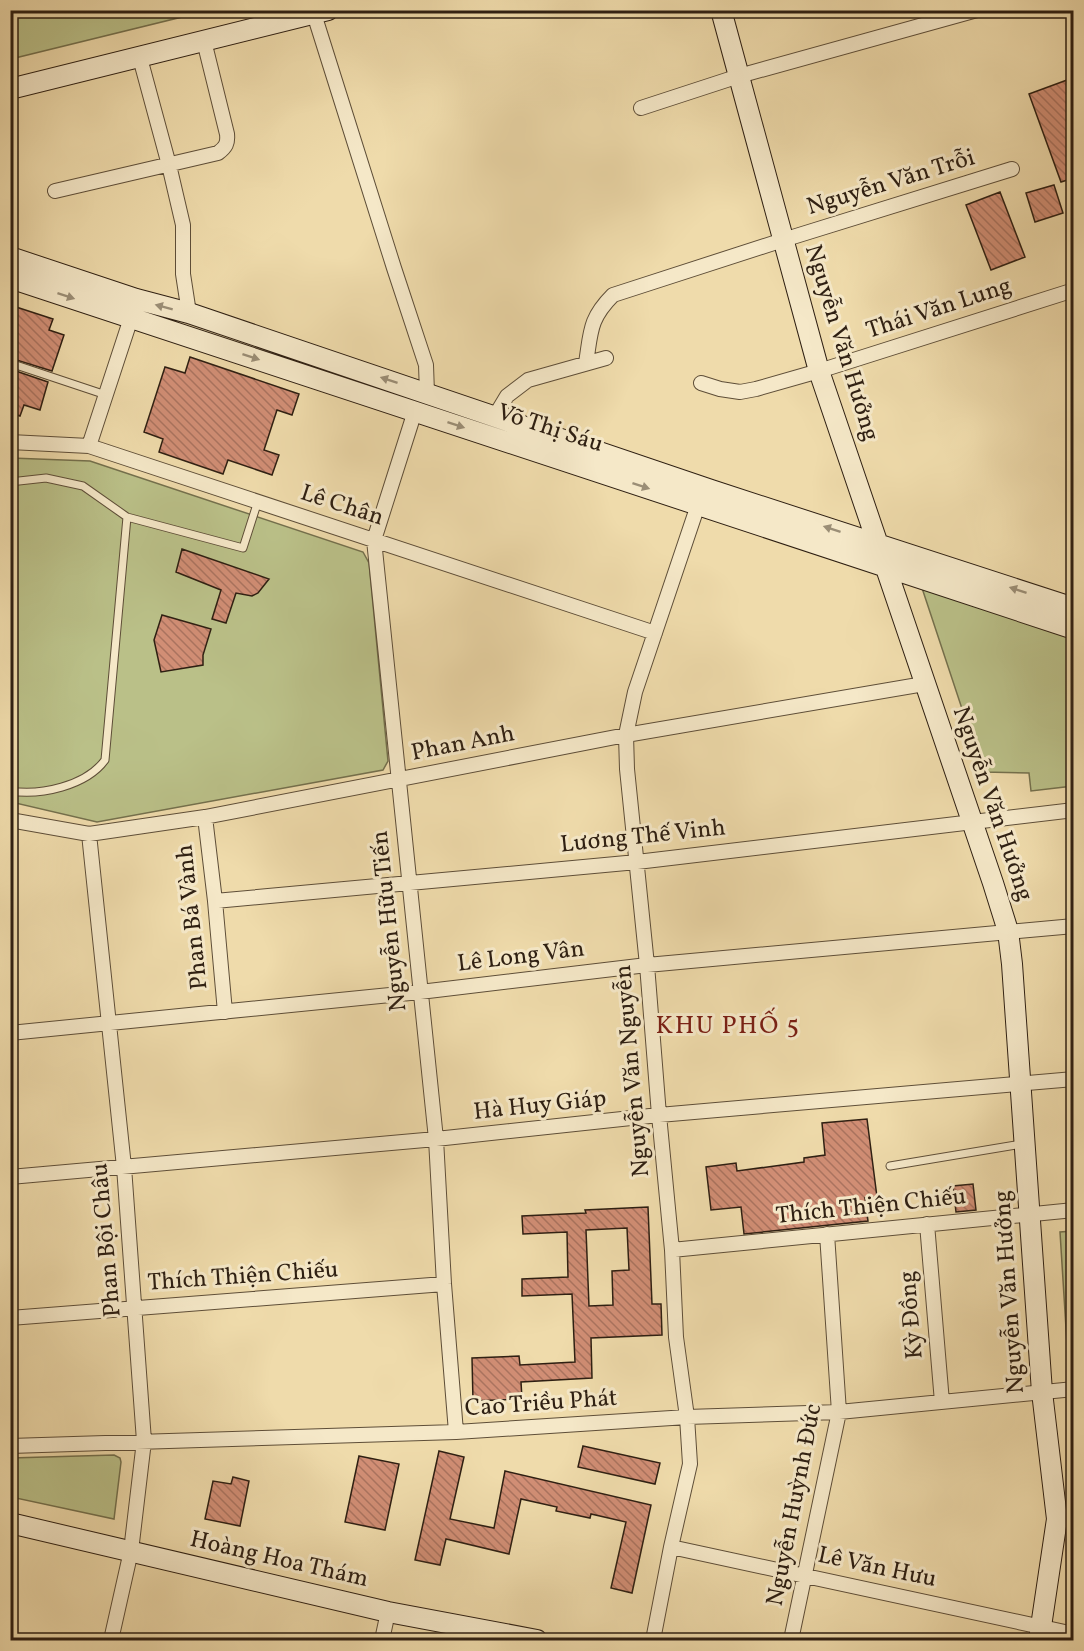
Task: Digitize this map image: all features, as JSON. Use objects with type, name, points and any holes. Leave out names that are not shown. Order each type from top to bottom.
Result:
[{"type":"street","name":"Nguyễn Văn Hưởng","points":[[721,10],[819,371],[1008,931],[1042,1392],[1065,1518],[1040,1634]]},
{"type":"street","points":[[641,108],[739,76],[977,10]]},
{"type":"street","points":[[10,89],[321,12],[393,268],[426,365],[427,393]]},
{"type":"street","points":[[56,191],[218,153],[225,148],[228,142],[204,41]]},
{"type":"street","points":[[140,58],[183,225],[183,274],[189,314]]},
{"type":"street","name":"Nguyễn Văn Trỗi","points":[[586,363],[593,320],[601,307],[613,295],[1011,169]]},
{"type":"street","name":"Võ Thị Sáu","points":[[10,258],[189,314],[711,490],[1074,608]]},
{"type":"street","name":"Võ Thị Sáu","points":[[10,278],[1074,629]]},
{"type":"street","name":"Thái Văn Lung","points":[[701,383],[740,392],[819,371],[1074,290]]},
{"type":"street","points":[[89,446],[131,318]]},
{"type":"street","points":[[495,416],[507,396],[528,380],[606,358]]},
{"type":"street","name":"Nguyễn Hữu Tiến","points":[[415,411],[374,540],[436,1139],[444,1284],[456,1432]]},
{"type":"street","name":"Lê Chân","points":[[10,442],[89,446],[655,633]]},
{"type":"street","name":"Nguyễn Văn Nguyễn","points":[[653,1641],[690,1464],[687,1417],[676,1337],[672,1250],[658,1115],[648,965],[627,769],[626,735],[635,692],[698,505]]},
{"type":"street","name":"Phan Anh","points":[[10,820],[89,834],[205,818],[626,735],[924,684]]},
{"type":"street","name":"Lương Thế Vinh","points":[[215,901],[638,862],[1074,810]]},
{"type":"street","name":"Phan Bá Vành","points":[[205,818],[225,1012]]},
{"type":"street","name":"Phan Bội Châu","points":[[89,834],[124,1167],[144,1442],[130,1551],[111,1641]]},
{"type":"street","name":"Lê Long Vân","points":[[10,1034],[108,1022],[420,992],[648,965],[1074,926]]},
{"type":"street","name":"Hà Huy Giáp","points":[[10,1177],[436,1139],[658,1115],[1074,1079]]},
{"type":"street","name":"Thích Thiện Chiếu","points":[[672,1250],[1074,1210]]},
{"type":"street","name":"Kỳ Đồng","points":[[927,1224],[942,1402]]},
{"type":"street","name":"Nguyễn Huỳnh Đức","points":[[791,1641],[839,1412],[827,1234]]},
{"type":"street","name":"Thích Thiện Chiếu","points":[[10,1318],[444,1284]]},
{"type":"street","name":"Cao Triều Phát","points":[[10,1446],[456,1432],[687,1417],[839,1412],[1074,1389]]},
{"type":"street","name":"Hoàng Hoa Thám","points":[[10,1523],[388,1612],[537,1641]]},
{"type":"street","name":"Lê Văn Hưu","points":[[671,1547],[806,1576],[1040,1634],[1074,1634]]},
{"type":"street","points":[[382,1641],[388,1612]]},
{"type":"lane","points":[[10,363],[105,395]]},
{"type":"lane","points":[[10,482],[46,478],[84,486],[127,517],[243,548],[258,501]]},
{"type":"lane","points":[[10,791],[43,791],[74,783],[98,769],[105,760],[127,517]]},
{"type":"lane","points":[[890,1166],[1024,1143]]},
{"type":"green space","points":[[10,11],[192,11],[190,15],[11,59]]},
{"type":"green space","points":[[11,458],[90,461],[363,552],[369,563],[388,761],[383,770],[97,822],[11,802]]},
{"type":"green space","points":[[920,582],[1073,638],[1073,786],[1031,791],[1029,773],[983,772]]},
{"type":"green space","points":[[1073,1231],[1074,1375],[1069,1376],[1060,1232]]},
{"type":"green space","points":[[114,1455],[120,1458],[121,1462],[114,1519],[11,1497],[11,1458]]},
{"type":"building","points":[[1067,80],[1074,98],[1074,178],[1061,182],[1029,94]]},
{"type":"building","points":[[1054,185],[1063,213],[1035,222],[1026,193]]},
{"type":"building","points":[[1000,192],[1025,257],[991,270],[966,205]]},
{"type":"building","points":[[10,305],[53,319],[49,330],[64,335],[52,371],[10,358]]},
{"type":"building","points":[[190,357],[299,394],[292,415],[277,410],[264,450],[279,455],[272,475],[228,460],[223,474],[159,452],[163,439],[144,432],[165,367],[185,373]]},
{"type":"building","points":[[10,369],[48,382],[40,410],[24,405],[20,416],[10,413]]},
{"type":"building","points":[[182,549],[269,579],[258,593],[252,596],[236,593],[226,623],[212,619],[221,590],[176,572]]},
{"type":"building","points":[[162,615],[211,629],[203,655],[203,665],[161,672],[154,640]]},
{"type":"building","points":[[867,1119],[877,1197],[865,1198],[868,1221],[744,1234],[741,1207],[711,1210],[706,1167],[736,1163],[737,1171],[804,1162],[804,1158],[825,1155],[822,1123]]},
{"type":"building","points":[[973,1184],[976,1210],[956,1212],[953,1186]]},
{"type":"building","points":[[648,1207],[652,1304],[661,1304],[662,1335],[591,1338],[592,1378],[521,1382],[522,1399],[473,1401],[472,1358],[519,1356],[520,1365],[575,1362],[572,1294],[522,1296],[522,1279],[568,1277],[567,1232],[523,1234],[522,1216],[586,1213],[585,1210]],"holes":[[[627,1228],[629,1270],[612,1271],[613,1305],[589,1306],[586,1230]]]},
{"type":"building","points":[[583,1446],[660,1463],[655,1484],[578,1467]]},
{"type":"building","points":[[439,1451],[464,1457],[450,1519],[494,1528],[505,1471],[651,1505],[632,1593],[611,1588],[626,1522],[591,1514],[590,1518],[556,1511],[557,1507],[521,1499],[509,1554],[446,1539],[440,1565],[415,1560]]},
{"type":"building","points":[[359,1456],[399,1464],[385,1530],[345,1522]]},
{"type":"building","points":[[233,1477],[249,1481],[240,1526],[205,1519],[213,1481],[231,1484]]},
{"type":"district","name":"KHU PHỐ 5","points":[[728,1026]]}]
